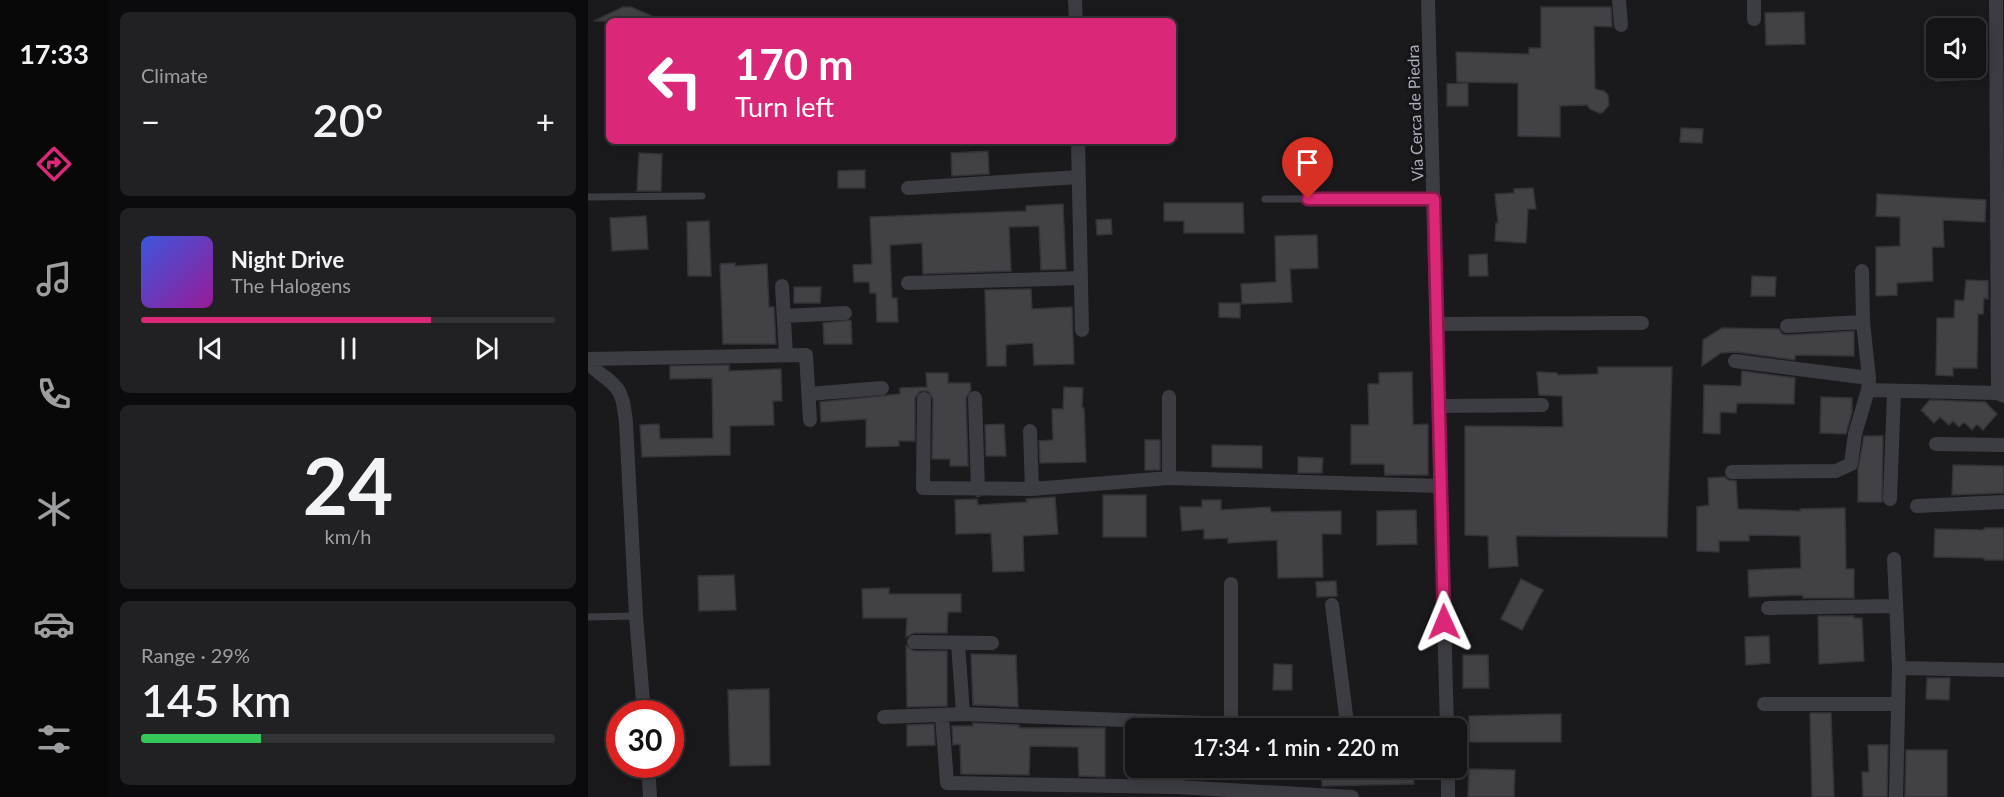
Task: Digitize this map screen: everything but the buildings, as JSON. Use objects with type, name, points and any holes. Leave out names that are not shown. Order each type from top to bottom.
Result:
[{"type":"street","points":[[1075,0],[1076,18]]},
{"type":"street","name":"Vía Cerca de Piedra","points":[[1428,0],[1447,718]]},
{"type":"street","points":[[1619,0],[1621,25]]},
{"type":"street","points":[[1754,0],[1754,19]]},
{"type":"street","points":[[1735,362],[1868,384],[1894,392],[2001,394],[1996,0]]},
{"type":"street","points":[[1078,144],[1082,330]]},
{"type":"street","points":[[908,188],[1079,177]]},
{"type":"street","points":[[1732,472],[1836,471],[1851,465],[1855,434],[1868,384],[1862,271]]},
{"type":"street","points":[[908,284],[1081,278]]},
{"type":"street","points":[[782,285],[786,355]]},
{"type":"street","points":[[784,316],[845,313]]},
{"type":"street","points":[[1787,326],[1863,322]]},
{"type":"street","points":[[1437,324],[1642,323]]},
{"type":"street","points":[[643,700],[626,422],[622,396],[614,384],[592,369],[588,360],[806,355],[810,420]]},
{"type":"street","points":[[809,394],[882,388]]},
{"type":"street","points":[[1890,499],[1894,392]]},
{"type":"street","points":[[1169,397],[1169,478]]},
{"type":"street","points":[[975,398],[978,490]]},
{"type":"street","points":[[924,399],[924,488],[1032,489],[1169,478],[1441,486]]},
{"type":"street","points":[[1439,406],[1542,405]]},
{"type":"street","points":[[1030,431],[1032,489]]},
{"type":"street","points":[[1936,444],[2004,444]]},
{"type":"street","points":[[1917,506],[2004,502]]},
{"type":"street","points":[[1894,559],[1899,669],[1896,797]]},
{"type":"street","points":[[1231,584],[1231,718]]},
{"type":"street","points":[[1332,605],[1346,718]]},
{"type":"street","points":[[1768,608],[1896,606]]},
{"type":"street","points":[[914,642],[992,643]]},
{"type":"street","points":[[958,643],[963,714]]},
{"type":"street","points":[[1899,669],[2004,670]]},
{"type":"street","points":[[1764,704],[1898,704]]},
{"type":"street","points":[[884,717],[963,714],[1125,720]]},
{"type":"street","points":[[942,716],[947,783],[1138,792],[1177,788],[1273,795],[1352,797]]},
{"type":"street","points":[[649,778],[650,797]]},
{"type":"street","points":[[1177,778],[1177,788]]},
{"type":"street","points":[[1448,778],[1448,797]]},
{"type":"lane","points":[[588,197],[702,196]]},
{"type":"lane","points":[[1265,199],[1434,199]]},
{"type":"lane","points":[[588,617],[636,616]]},
{"type":"route","points":[[1308,199],[1434,199],[1444,622]]}]
